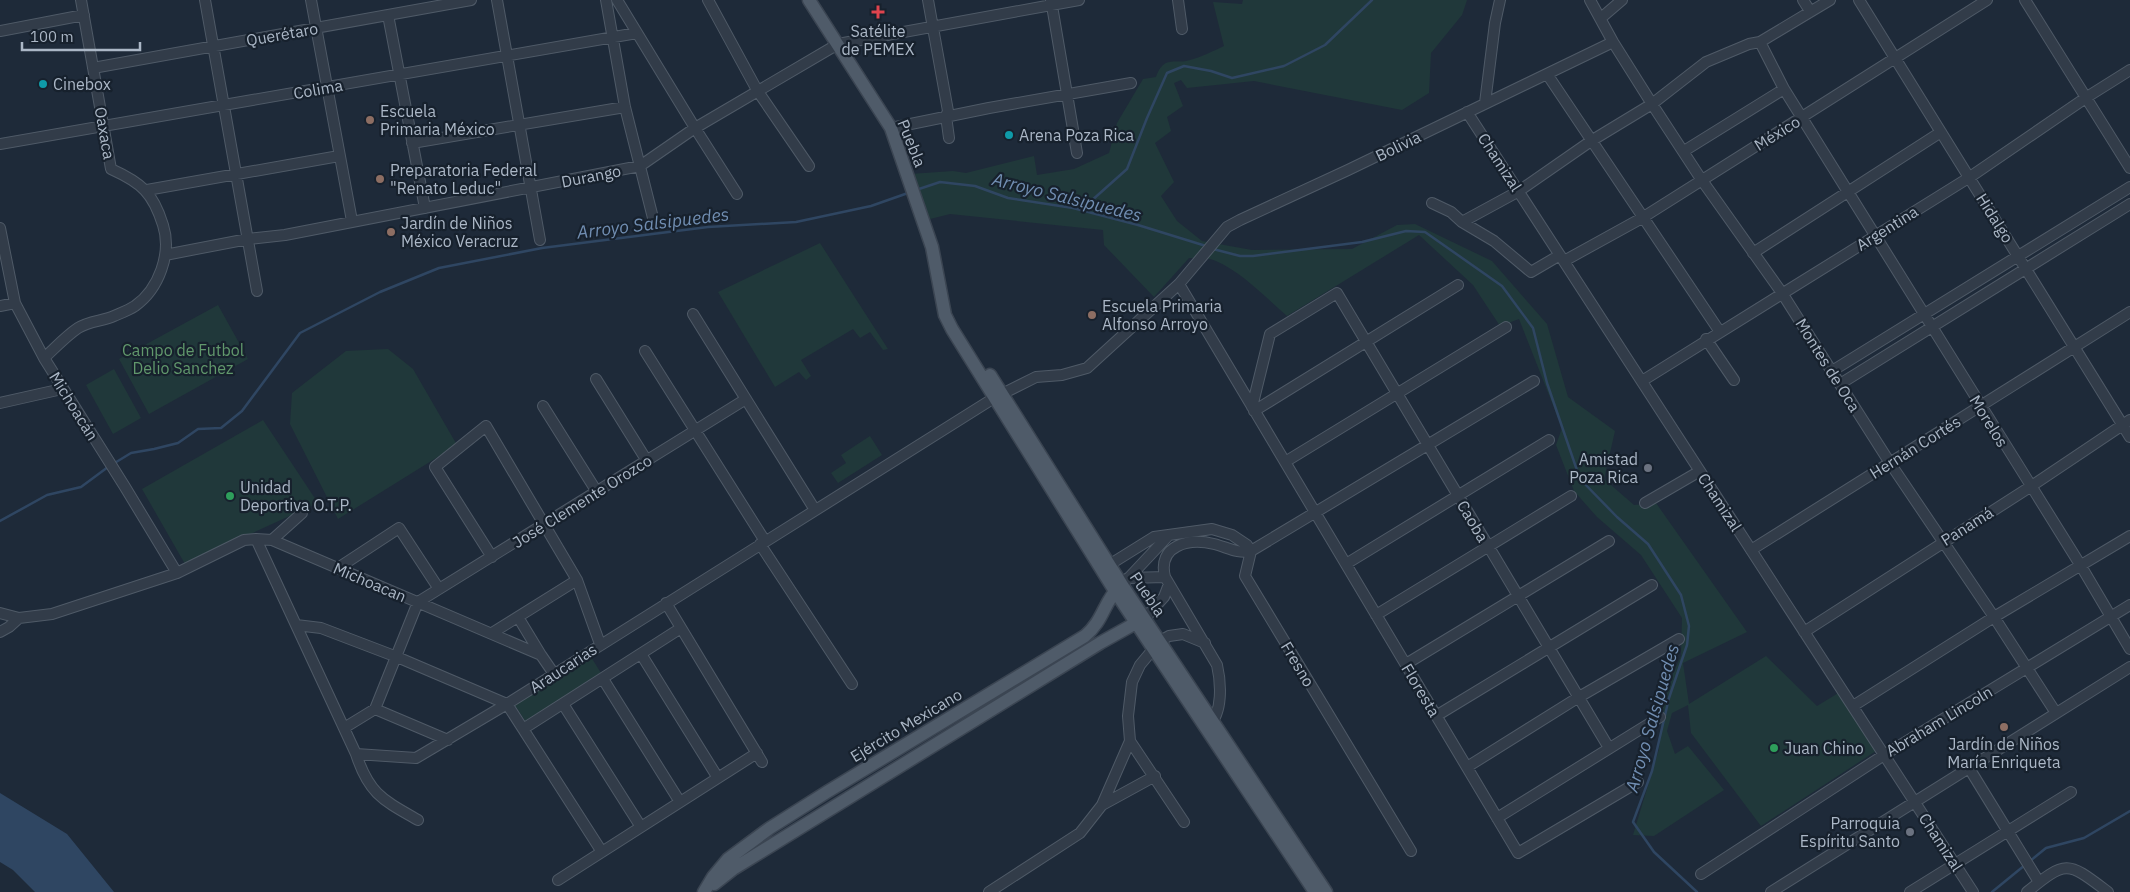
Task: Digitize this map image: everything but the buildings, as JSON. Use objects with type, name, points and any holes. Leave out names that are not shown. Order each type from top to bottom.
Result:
[{"type":"main road","name":"Puebla","points":[[809,0],[894,133],[932,247],[945,315],[952,329],[1109,565],[1141,620],[1210,725],[1326,892]]},
{"type":"main road","name":"Puebla","points":[[998,396],[1122,585]]},
{"type":"main road","name":"Ejército Mexicano","points":[[704,892],[713,877],[728,859],[770,828],[1085,636],[1096,626],[1122,585]]},
{"type":"main road","name":"Ejército Mexicano","points":[[704,892],[733,869],[1100,643],[1141,620]]},
{"type":"main road","points":[[1096,626],[1100,643]]},
{"type":"main road","name":"Puebla","points":[[1210,725],[1315,892]]},
{"type":"main road","points":[[919,736],[928,750]]},
{"type":"main road","points":[[770,828],[780,841]]},
{"type":"street","name":"Oaxaca","points":[[81,0],[111,170],[129,178],[147,190]]},
{"type":"street","points":[[206,0],[257,291]]},
{"type":"street","points":[[311,0],[352,221]]},
{"type":"street","name":"Querétaro","points":[[93,68],[471,0]]},
{"type":"street","points":[[497,0],[540,240]]},
{"type":"street","points":[[606,0],[625,107],[653,218]]},
{"type":"street","points":[[616,0],[737,194]]},
{"type":"street","points":[[708,0],[757,90],[809,166]]},
{"type":"street","points":[[928,0],[948,111],[946,116],[950,138]]},
{"type":"street","name":"Durango","points":[[165,255],[285,235],[531,189],[640,166],[695,128],[838,44],[932,27],[1051,2],[1079,0]]},
{"type":"street","points":[[1178,0],[1182,29]]},
{"type":"street","points":[[1486,103],[1495,23],[1500,0]]},
{"type":"street","name":"Montes de Oca","points":[[1590,0],[1613,42],[1701,179],[1782,293],[1890,462],[2056,713]]},
{"type":"street","points":[[1600,18],[1622,0]]},
{"type":"street","points":[[1803,0],[1810,11]]},
{"type":"street","points":[[1432,203],[1451,212],[1462,222],[1519,191],[1591,141],[1652,104],[1706,62],[1749,44],[1760,42],[1830,0]]},
{"type":"street","name":"Hidalgo","points":[[1858,0],[2075,346],[2126,422],[2130,437]]},
{"type":"street","name":"México","points":[[1462,222],[1494,241],[1531,272],[1642,218],[1987,0]]},
{"type":"street","points":[[2025,0],[2130,168]]},
{"type":"street","points":[[1051,2],[1077,153]]},
{"type":"street","points":[[0,31],[84,15]]},
{"type":"street","points":[[388,15],[425,208]]},
{"type":"street","name":"Colima","points":[[0,144],[637,33]]},
{"type":"street","name":"Bolivia","points":[[1178,284],[1227,227],[1613,42]]},
{"type":"street","name":"Morelos","points":[[1760,42],[1784,89],[1847,193],[1876,235],[2030,487],[2081,566],[2130,649]]},
{"type":"street","name":"Argentina","points":[[1642,381],[1706,339],[1970,177],[2130,70]]},
{"type":"street","points":[[1546,74],[1720,332]]},
{"type":"street","points":[[894,133],[946,116],[1131,83]]},
{"type":"street","points":[[1684,151],[1784,89]]},
{"type":"street","points":[[412,143],[625,107]]},
{"type":"street","name":"Chamizal","points":[[1467,112],[1973,892]]},
{"type":"street","points":[[1753,253],[1941,132]]},
{"type":"street","points":[[44,358],[79,327],[112,317],[135,307],[150,292],[159,275],[165,255],[166,234],[154,201],[147,190],[340,156]]},
{"type":"street","points":[[1832,372],[2130,187]]},
{"type":"street","points":[[1840,384],[2130,204]]},
{"type":"street","name":"Michoacán","points":[[0,228],[15,303],[62,388],[126,487],[177,572]]},
{"type":"street","name":"Araucarias","points":[[356,754],[416,758],[448,740],[998,396],[1036,377],[1062,375],[1087,368],[1178,284]]},
{"type":"street","name":"Floresta","points":[[1178,284],[1518,853],[1638,782]]},
{"type":"street","points":[[1253,409],[1458,285]]},
{"type":"street","name":"Caoba","points":[[1253,409],[1270,334],[1337,293],[1609,748]]},
{"type":"street","points":[[0,306],[15,303]]},
{"type":"street","name":"Hernán Cortés","points":[[1751,550],[2130,312]]},
{"type":"street","points":[[693,314],[815,510]]},
{"type":"street","points":[[1285,462],[1506,328]]},
{"type":"street","points":[[1706,339],[1734,380]]},
{"type":"street","points":[[645,351],[852,684]]},
{"type":"street","points":[[596,379],[647,461]]},
{"type":"street","points":[[1210,725],[1218,710],[1219,676],[1217,665],[1167,580],[1163,568],[1164,558],[1169,552],[1176,546],[1202,542],[1215,544],[1242,553],[1251,551],[1534,381]]},
{"type":"street","points":[[0,403],[62,388]]},
{"type":"street","name":"José Clemente Orozco","points":[[418,602],[746,400]]},
{"type":"street","points":[[543,406],[597,492]]},
{"type":"street","name":"Panamá","points":[[1804,632],[1943,541],[2030,487],[2126,422]]},
{"type":"street","points":[[492,556],[436,467],[486,426],[577,580],[600,644]]},
{"type":"street","points":[[1346,564],[1549,440]]},
{"type":"street","points":[[1645,503],[1700,471]]},
{"type":"street","points":[[1376,615],[1571,496]]},
{"type":"street","points":[[272,540],[302,513]]},
{"type":"street","points":[[338,568],[399,528],[439,589]]},
{"type":"street","points":[[1109,565],[1154,537],[1212,529],[1232,535],[1247,545],[1251,551]]},
{"type":"street","points":[[1122,585],[1169,535]]},
{"type":"street","points":[[1853,706],[1994,617],[2130,536]]},
{"type":"street","points":[[256,539],[356,754],[368,785],[388,802],[418,820]]},
{"type":"street","name":"Michoacan","points":[[19,618],[52,614],[177,572],[244,540],[272,540],[541,655]]},
{"type":"street","points":[[1406,664],[1609,541]]},
{"type":"street","name":"Fresno","points":[[1251,551],[1245,576],[1411,851]]},
{"type":"street","points":[[492,633],[577,580]]},
{"type":"street","points":[[1122,585],[1167,580]]},
{"type":"street","points":[[1141,620],[1164,597],[1167,580]]},
{"type":"street","points":[[1436,716],[1652,585]]},
{"type":"street","points":[[344,728],[375,709],[418,602]]},
{"type":"street","points":[[558,880],[718,778],[759,758],[732,710],[666,603]]},
{"type":"street","name":"Abraham Lincoln","points":[[1701,874],[1884,755],[2130,605]]},
{"type":"street","points":[[0,613],[19,618]]},
{"type":"street","points":[[518,617],[554,674]]},
{"type":"street","points":[[0,632],[19,618]]},
{"type":"street","points":[[296,625],[321,628],[397,657],[507,704],[602,852]]},
{"type":"street","points":[[523,729],[681,628]]},
{"type":"street","points":[[989,892],[1080,832],[1102,805],[1130,741],[1128,716],[1132,682],[1140,665],[1157,645],[1169,636],[1183,634],[1205,643]]},
{"type":"street","points":[[1467,767],[1579,697],[1679,639]]},
{"type":"street","points":[[640,654],[718,778]]},
{"type":"street","points":[[1771,892],[2130,666]]},
{"type":"street","points":[[603,679],[680,802]]},
{"type":"street","points":[[563,704],[641,827]]},
{"type":"street","points":[[375,709],[448,740]]},
{"type":"street","points":[[1497,818],[1660,717]]},
{"type":"street","points":[[1130,741],[1184,822]]},
{"type":"street","points":[[1969,768],[2039,882]]},
{"type":"street","points":[[1102,805],[1155,776]]},
{"type":"street","points":[[1910,892],[2071,792]]},
{"type":"street","points":[[2026,892],[2056,870],[2067,868],[2080,870],[2108,892]]},
{"type":"green space","points":[[1243,0],[1467,0],[1462,15],[1431,53],[1429,93],[1402,110],[1254,81],[1187,88],[1181,80],[1174,83],[1183,106],[1167,117],[1171,131],[1155,143],[1174,182],[1161,196],[1177,221],[1202,241],[1252,250],[1352,249],[1397,225],[1415,224],[1492,261],[1547,324],[1568,397],[1615,431],[1604,479],[1634,505],[1656,503],[1747,632],[1683,663],[1689,704],[1766,656],[1817,706],[1840,692],[1876,751],[1761,826],[1691,733],[1688,705],[1672,713],[1667,731],[1675,754],[1688,746],[1724,790],[1654,836],[1633,835],[1659,749],[1663,707],[1670,680],[1681,656],[1682,618],[1641,555],[1597,517],[1574,491],[1556,445],[1562,428],[1519,319],[1500,326],[1473,285],[1419,235],[1287,316],[1235,272],[1213,260],[1203,258],[1189,258],[1154,297],[1104,245],[1103,230],[950,214],[930,219],[910,174],[953,171],[966,173],[1034,156],[1037,175],[1074,169],[1109,153],[1117,123],[1143,79],[1156,77],[1159,70],[1167,63],[1194,59],[1224,46],[1213,2],[1242,4]]},
{"type":"green space","points":[[820,243],[888,349],[883,350],[870,332],[860,338],[853,329],[801,360],[811,376],[806,380],[799,372],[775,387],[718,292]]},
{"type":"green space","name":"Campo de Futbol Delio Sanchez","points":[[218,305],[248,359],[149,414],[119,359]]},
{"type":"green space","points":[[388,349],[413,369],[457,445],[338,519],[290,424],[292,393],[346,351]]},
{"type":"green space","points":[[114,369],[141,418],[113,434],[86,385]]},
{"type":"green space","name":"Unidad Deportiva O.T.P.","points":[[263,420],[318,503],[185,564],[142,489]]},
{"type":"green space","points":[[870,436],[882,455],[838,483],[831,473],[846,463],[841,455]]},
{"type":"green space","points":[[591,657],[601,673],[525,721],[515,705]]},
{"type":"water","points":[[0,793],[67,834],[114,892],[35,892],[13,870],[0,862]]},
{"type":"waterway","points":[[1073,208],[1090,202],[1127,169],[1167,73],[1184,66],[1211,71],[1232,78],[1284,66],[1325,45],[1372,0]]},
{"type":"waterway","name":"Arroyo Salsipuedes","points":[[916,190],[940,182],[975,186],[1008,198],[1073,208],[1138,225],[1206,246]]},
{"type":"waterway","name":"Arroyo Salsipuedes","points":[[113,464],[131,453],[178,443],[198,429],[221,428],[242,411],[300,333],[380,292],[439,268],[542,248],[708,227],[796,222],[871,206],[908,193]]},
{"type":"waterway","name":"Arroyo Salsipuedes","points":[[1213,249],[1240,256],[1253,256],[1362,242],[1406,231],[1425,232],[1502,286],[1533,328],[1547,383],[1580,479],[1617,517],[1648,544],[1681,595],[1689,626],[1687,645],[1669,698],[1652,771],[1633,822],[1654,852],[1697,892]]},
{"type":"waterway","name":"Arroyo Salsipuedes","points":[[0,521],[47,495],[81,487],[108,467]]},
{"type":"waterway","name":"Arroyo Salsipuedes","points":[[2030,861],[2046,848],[2084,838],[2130,811]]},
{"type":"waterway","name":"Arroyo Salsipuedes","points":[[1992,892],[2025,865]]},
{"type":"place","name":"Satélite de PEMEX","points":[[878,12]]},
{"type":"place","name":"Cinebox","points":[[43,84]]},
{"type":"place","name":"Escuela Primaria México","points":[[370,120]]},
{"type":"place","name":"Arena Poza Rica","points":[[1009,135]]},
{"type":"place","name":"Preparatoria Federal \"Renato Leduc\"","points":[[380,179]]},
{"type":"place","name":"Jardín de Niños México Veracruz","points":[[391,232]]},
{"type":"place","name":"Escuela Primaria Alfonso Arroyo","points":[[1092,315]]},
{"type":"place","name":"Amistad Poza Rica","points":[[1648,468]]},
{"type":"place","name":"Unidad Deportiva O.T.P.","points":[[230,496]]},
{"type":"place","name":"Jardín de Niños María Enriqueta","points":[[2004,727]]},
{"type":"place","name":"Juan Chino","points":[[1774,748]]},
{"type":"place","name":"Parroquia Espíritu Santo","points":[[1910,832]]}]
